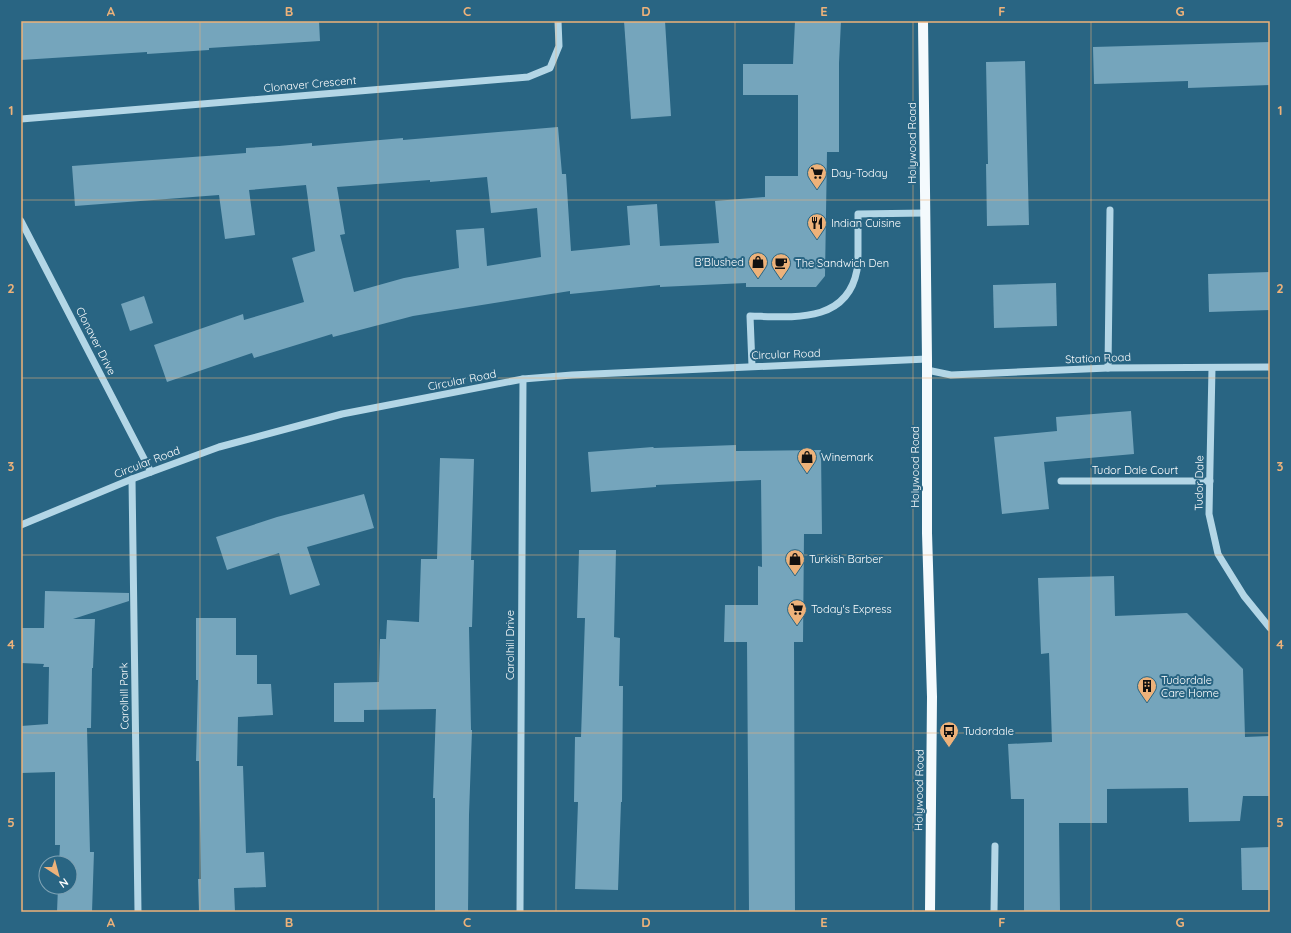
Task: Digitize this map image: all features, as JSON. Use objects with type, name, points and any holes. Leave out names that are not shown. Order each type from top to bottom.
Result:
[{"type":"main road","name":"Holywood Road","points":[[923,21],[927,359],[927,532],[932,697],[930,912]]},
{"type":"street","name":"Clonaver Crescent","points":[[21,119],[528,77],[550,68],[559,46],[558,21]]},
{"type":"street","points":[[1108,368],[1110,210]]},
{"type":"street","points":[[752,366],[750,316],[796,317],[814,315],[826,311],[838,304],[848,292],[858,269],[858,214],[925,213]]},
{"type":"street","name":"Clonaver Drive","points":[[21,221],[151,472]]},
{"type":"street","name":"Circular Road","points":[[21,525],[132,479],[219,447],[342,414],[523,379],[572,375],[752,366],[927,359]]},
{"type":"street","name":"Station Road","points":[[927,370],[951,375],[1108,368],[1270,367]]},
{"type":"street","name":"Tudor Dale","points":[[1212,368],[1209,514],[1218,554],[1244,596],[1270,628]]},
{"type":"street","name":"Carolhill Drive","points":[[520,912],[523,379]]},
{"type":"street","name":"Carolhill Park","points":[[132,479],[138,912]]},
{"type":"street","name":"Tudor Dale Court","points":[[1061,481],[1210,481]]},
{"type":"street","points":[[994,912],[995,846]]},
{"type":"building","points":[[21,21],[319,21],[320,41],[209,48],[209,50],[147,54],[147,52],[21,60]]},
{"type":"building","points":[[624,21],[665,21],[671,116],[631,119]]},
{"type":"building","points":[[795,21],[841,21],[839,63],[839,152],[827,152],[825,276],[816,287],[746,287],[746,283],[660,287],[660,285],[570,294],[570,291],[413,316],[333,337],[332,334],[254,358],[252,353],[167,382],[154,345],[243,314],[244,320],[304,302],[292,258],[315,251],[306,185],[249,190],[255,235],[225,239],[219,195],[75,206],[72,166],[246,153],[246,148],[312,143],[312,146],[403,138],[403,140],[558,127],[562,174],[566,174],[571,251],[630,245],[627,206],[657,204],[660,246],[719,243],[715,201],[765,197],[765,176],[798,176],[798,95],[743,95],[743,64],[793,64]],"holes":[[[487,177],[491,213],[537,208],[541,257],[487,266],[484,228],[456,230],[459,268],[404,278],[354,292],[340,235],[345,234],[337,187]]]},
{"type":"building","points":[[1270,42],[1270,85],[1188,88],[1188,81],[1094,84],[1093,47]]},
{"type":"building","points":[[1025,61],[1029,225],[987,226],[986,164],[988,164],[986,62]]},
{"type":"building","points":[[1270,272],[1270,310],[1209,312],[1208,274]]},
{"type":"building","points":[[1056,283],[1057,326],[994,328],[993,285]]},
{"type":"building","points":[[144,296],[153,323],[130,331],[121,304]]},
{"type":"building","points":[[1131,411],[1134,454],[1044,462],[1049,509],[1002,514],[994,437],[1057,431],[1056,417]]},
{"type":"building","points":[[736,445],[736,451],[821,450],[822,534],[804,534],[803,642],[794,642],[795,912],[749,912],[747,642],[724,642],[725,605],[758,605],[758,566],[762,567],[761,480],[656,485],[656,487],[591,492],[588,452],[653,447]]},
{"type":"building","points":[[440,458],[474,459],[471,560],[474,560],[472,627],[469,627],[472,730],[468,912],[435,912],[435,798],[433,798],[436,709],[364,710],[364,722],[334,722],[334,683],[379,682],[380,639],[386,639],[387,620],[419,622],[421,559],[437,559]]},
{"type":"building","points":[[364,494],[374,528],[307,547],[320,585],[290,595],[279,553],[227,570],[216,537],[277,517]]},
{"type":"building","points":[[579,550],[616,550],[614,637],[620,638],[619,686],[623,686],[622,802],[618,890],[575,889],[578,802],[574,802],[575,737],[581,737],[585,618],[577,618]]},
{"type":"building","name":"Tudordale Care Home","points":[[1114,576],[1115,616],[1187,613],[1243,669],[1245,737],[1270,736],[1270,796],[1243,796],[1240,821],[1189,822],[1188,788],[1107,789],[1107,823],[1059,823],[1060,912],[1024,912],[1024,799],[1011,799],[1008,744],[1052,742],[1049,653],[1041,654],[1038,578]]},
{"type":"building","points":[[45,591],[129,593],[129,601],[73,619],[95,619],[92,668],[91,728],[87,728],[90,852],[94,852],[92,912],[57,912],[58,895],[78,895],[78,855],[59,855],[60,845],[55,845],[55,772],[21,773],[21,726],[48,724],[49,667],[43,667],[44,664],[21,663],[21,628],[44,628]]},
{"type":"building","points":[[196,618],[236,618],[236,655],[257,655],[257,684],[271,684],[273,715],[238,717],[237,766],[243,766],[246,853],[264,852],[266,887],[234,888],[235,912],[199,912],[198,879],[201,879],[199,761],[196,761],[198,680],[196,680]]},
{"type":"building","points":[[1270,847],[1270,890],[1242,890],[1241,848]]},
{"type":"place","name":"Day-Today","points":[[817,190]]},
{"type":"place","name":"Indian Cuisine","points":[[817,240]]},
{"type":"place","name":"B'Blushed","points":[[758,279]]},
{"type":"place","name":"The Sandwich Den","points":[[781,280]]},
{"type":"place","name":"Winemark","points":[[807,474]]},
{"type":"place","name":"Turkish Barber","points":[[795,576]]},
{"type":"place","name":"Today's Express","points":[[797,626]]},
{"type":"place","name":"Tudordale Care Home","points":[[1147,703]]},
{"type":"place","name":"Tudordale","points":[[949,748]]}]
